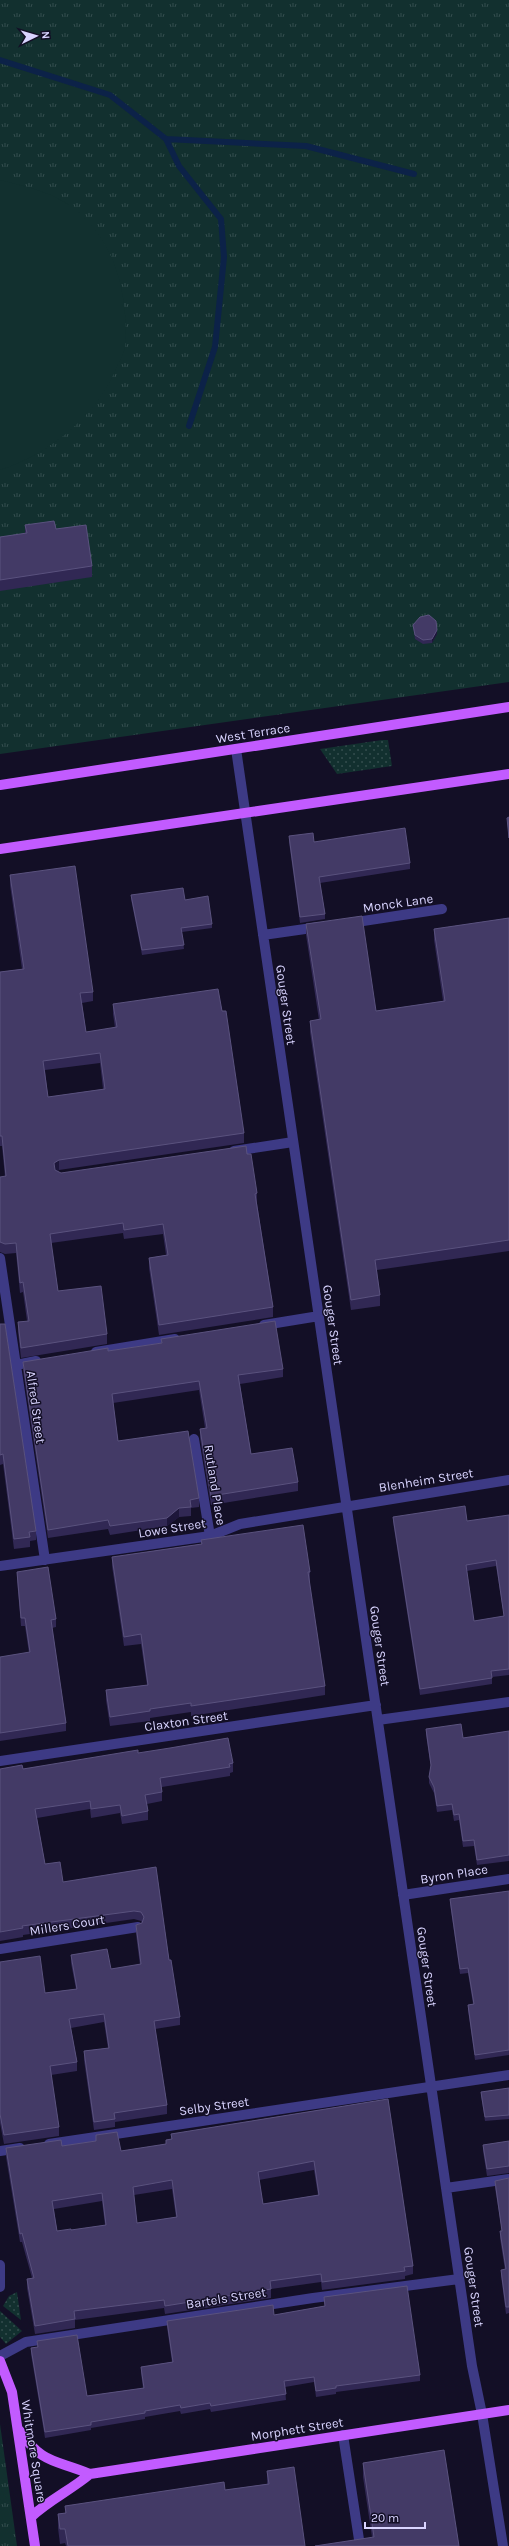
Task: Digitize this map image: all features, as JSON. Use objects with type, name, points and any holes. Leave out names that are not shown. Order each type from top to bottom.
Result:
[{"type":"main road","name":"West Terrace","points":[[0,785],[509,708]]},
{"type":"main road","points":[[0,849],[509,774]]},
{"type":"main road","name":"Whitmore Square","points":[[0,2361],[12,2392],[19,2430],[35,2546]]},
{"type":"main road","name":"Morphett Street","points":[[19,2430],[29,2446],[44,2458],[90,2474],[509,2410]]},
{"type":"main road","points":[[31,2517],[51,2499],[71,2490],[90,2474]]},
{"type":"street","name":"Gouger Street","points":[[236,749],[473,2375],[482,2414],[503,2546]]},
{"type":"street","name":"Monck Lane","points":[[263,935],[442,909]]},
{"type":"street","points":[[227,1152],[293,1142]]},
{"type":"street","name":"Alfred Street","points":[[0,1258],[45,1560]]},
{"type":"street","points":[[252,1327],[319,1316]]},
{"type":"street","points":[[87,1353],[189,1337]]},
{"type":"street","points":[[16,1365],[48,1360]]},
{"type":"street","name":"Rutland Place","points":[[194,1439],[210,1536]]},
{"type":"street","name":"Blenheim Street","points":[[346,1506],[509,1480]]},
{"type":"street","name":"Lowe Street","points":[[0,1566],[210,1536],[240,1524],[346,1506]]},
{"type":"street","points":[[378,1720],[509,1702]]},
{"type":"street","name":"Claxton Street","points":[[0,1761],[376,1706]]},
{"type":"street","name":"Byron Place","points":[[403,1895],[509,1879]]},
{"type":"street","name":"Millers Court","points":[[0,1949],[138,1927]]},
{"type":"street","name":"Selby Street","points":[[0,2151],[509,2075]]},
{"type":"street","points":[[446,2188],[509,2179]]},
{"type":"street","points":[[0,2265],[0,2286]]},
{"type":"street","name":"Bartels Street","points":[[0,2356],[26,2342],[305,2299],[459,2278]]},
{"type":"street","points":[[343,2435],[360,2546]]},
{"type":"green space","points":[[0,0],[509,0],[509,682],[0,754]]},
{"type":"green space","points":[[0,180],[38,190],[65,202],[82,216],[98,233],[110,253],[118,275],[124,302],[126,332],[124,351],[110,382],[99,399],[85,415],[71,430],[37,454],[0,470]]},
{"type":"green space","points":[[388,740],[392,766],[337,774],[320,749]]},
{"type":"green space","points":[[17,2292],[21,2320],[3,2306],[9,2296]]},
{"type":"green space","points":[[0,2311],[22,2331],[6,2344],[0,2337]]},
{"type":"green space","points":[[0,2424],[17,2546],[0,2546]]},
{"type":"building","points":[[54,521],[56,529],[86,525],[92,566],[0,580],[0,537],[27,533],[25,525]]},
{"type":"building","points":[[429,615],[436,621],[437,630],[432,639],[423,640],[415,635],[413,625],[420,617]]},
{"type":"building","points":[[509,817],[509,838],[507,818]]},
{"type":"building","points":[[405,828],[410,863],[319,877],[325,914],[300,917],[289,836],[313,833],[314,842]]},
{"type":"building","points":[[75,866],[93,992],[80,993],[86,1032],[117,1027],[113,1004],[218,989],[222,1011],[226,1011],[244,1133],[59,1160],[54,1163],[55,1170],[61,1173],[246,1146],[247,1154],[251,1154],[257,1193],[255,1194],[273,1307],[159,1325],[149,1258],[168,1255],[163,1224],[124,1230],[123,1223],[50,1234],[58,1291],[101,1286],[107,1334],[21,1348],[18,1322],[29,1321],[23,1282],[20,1283],[16,1243],[5,1244],[0,1242],[0,1177],[6,1176],[2,1136],[0,1136],[0,972],[24,969],[10,875]],"holes":[[[100,1053],[105,1089],[48,1097],[43,1061]]]},
{"type":"building","points":[[183,888],[185,900],[208,896],[212,924],[181,928],[184,945],[142,950],[131,895]]},
{"type":"building","points":[[362,916],[376,1011],[445,1001],[434,929],[509,918],[509,1240],[375,1260],[380,1295],[351,1300],[310,1021],[321,1019],[306,924]]},
{"type":"building","points":[[275,1321],[283,1369],[238,1375],[251,1454],[292,1448],[298,1482],[211,1496],[200,1429],[207,1428],[199,1381],[112,1394],[118,1441],[188,1431],[199,1498],[190,1500],[191,1507],[179,1508],[167,1518],[110,1526],[108,1520],[48,1530],[23,1362],[108,1348],[108,1351],[162,1343],[161,1339]]},
{"type":"building","points":[[0,1324],[5,1324],[36,1531],[29,1532],[30,1537],[14,1539],[3,1454],[0,1455]]},
{"type":"building","points":[[465,1506],[467,1521],[509,1515],[509,1669],[491,1671],[492,1678],[420,1689],[393,1517]],"holes":[[[496,1560],[504,1616],[474,1621],[466,1565]]]},
{"type":"building","points":[[303,1525],[310,1572],[308,1572],[325,1686],[191,1706],[191,1703],[110,1717],[106,1690],[148,1685],[141,1634],[124,1637],[112,1557],[202,1544],[201,1540]]},
{"type":"building","points":[[48,1567],[56,1619],[51,1620],[66,1723],[0,1733],[0,1657],[30,1652],[25,1618],[21,1618],[17,1572]]},
{"type":"building","points":[[461,1724],[463,1738],[509,1731],[509,1855],[477,1860],[474,1840],[463,1841],[459,1814],[454,1815],[452,1804],[437,1806],[434,1787],[429,1777],[431,1765],[426,1729]]},
{"type":"building","points":[[228,1738],[233,1763],[229,1764],[230,1767],[160,1778],[162,1792],[145,1795],[148,1811],[122,1816],[120,1805],[91,1809],[90,1801],[35,1809],[45,1864],[60,1862],[63,1882],[156,1867],[169,1960],[171,1960],[180,2017],[154,2021],[167,2105],[114,2113],[115,2119],[94,2122],[84,2051],[109,2048],[104,2014],[69,2019],[77,2062],[50,2066],[59,2127],[4,2135],[0,2114],[0,1962],[40,1956],[45,1993],[77,1989],[71,1955],[107,1949],[111,1969],[141,1964],[136,1925],[142,1923],[144,1917],[141,1912],[134,1911],[22,1926],[23,1928],[0,1932],[0,1769],[22,1765],[23,1769],[138,1750],[138,1753]]},
{"type":"building","points":[[509,1891],[509,2050],[475,2055],[468,2005],[474,2004],[468,1968],[460,1969],[450,1899]]},
{"type":"building","points":[[509,2088],[509,2115],[485,2117],[481,2092]]},
{"type":"building","points":[[388,2099],[413,2266],[404,2267],[405,2271],[322,2282],[321,2274],[270,2281],[271,2289],[165,2306],[164,2300],[74,2311],[75,2319],[35,2326],[27,2279],[34,2278],[22,2233],[20,2234],[6,2148],[61,2140],[62,2146],[96,2141],[96,2135],[117,2132],[121,2151],[166,2144],[166,2140],[172,2139],[171,2134]],"holes":[[[314,2161],[319,2195],[263,2204],[258,2172]],[[172,2180],[177,2217],[137,2223],[133,2187]],[[102,2193],[106,2225],[57,2231],[52,2201]]]},
{"type":"building","points":[[509,2141],[509,2166],[487,2169],[483,2145]]},
{"type":"building","points":[[509,2178],[509,2307],[506,2307],[501,2270],[506,2269],[500,2231],[502,2231],[495,2181]]},
{"type":"building","points":[[407,2286],[420,2375],[336,2386],[336,2388],[316,2391],[314,2377],[284,2381],[286,2394],[211,2406],[210,2403],[181,2408],[180,2405],[145,2411],[145,2413],[91,2422],[91,2425],[45,2432],[31,2348],[38,2347],[37,2341],[77,2335],[87,2396],[144,2388],[141,2367],[173,2362],[167,2321],[273,2305],[274,2315],[325,2306],[324,2297]]},
{"type":"building","points":[[444,2450],[459,2546],[315,2546],[374,2537],[363,2463]]},
{"type":"building","points":[[294,2467],[305,2546],[68,2546],[65,2529],[60,2529],[58,2514],[66,2513],[65,2506],[224,2482],[225,2490],[269,2484],[267,2471]]},
{"type":"waterway","points":[[0,60],[110,95],[166,139],[306,146],[414,174]]},
{"type":"waterway","points":[[166,139],[179,166],[221,219],[224,257],[215,347],[189,426]]}]
